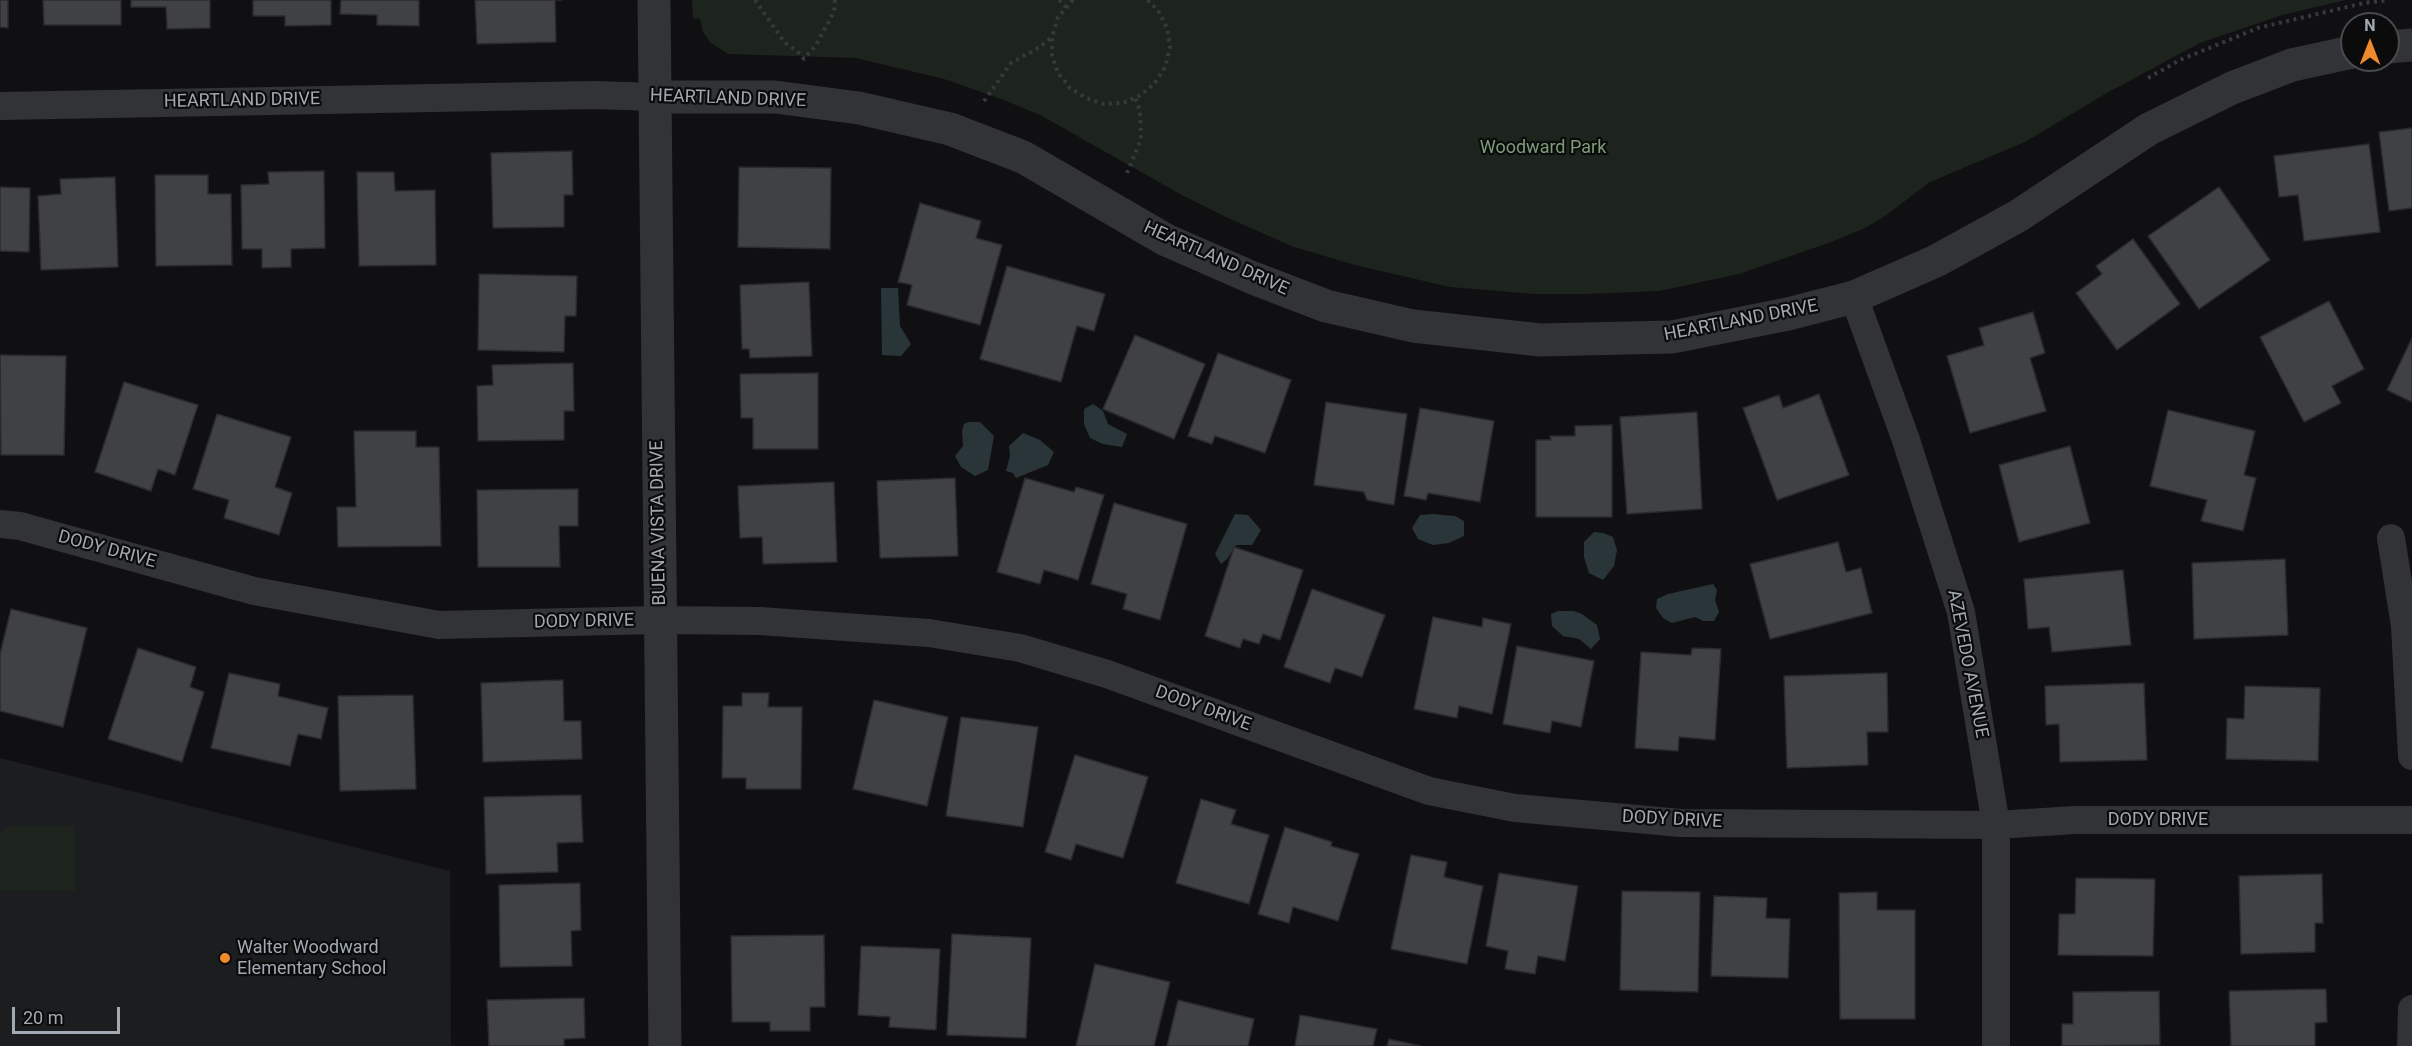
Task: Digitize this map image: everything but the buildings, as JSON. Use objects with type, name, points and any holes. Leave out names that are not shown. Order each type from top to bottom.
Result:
[{"type":"street","name":"BUENA VISTA DRIVE","points":[[654,0],[665,1046]]},
{"type":"street","name":"HEARTLAND DRIVE","points":[[0,106],[583,95],[775,97],[859,108],[950,129],[1023,158],[1166,240],[1253,278],[1326,306],[1413,326],[1540,340],[1672,337],[1788,314],[1854,297],[1936,261],[2018,216],[2149,129],[2232,88],[2292,65],[2340,55]]},
{"type":"street","name":"AZEVEDO AVENUE","points":[[1854,297],[1906,440],[1961,612],[1996,825],[1996,1046]]},
{"type":"street","name":"DODY DRIVE","points":[[0,524],[20,526],[254,591],[439,625],[659,620],[760,621],[918,632],[1020,648],[1107,674],[1429,791],[1515,808],[1680,823],[1996,825],[2075,820],[2412,820]]},
{"type":"street","points":[[2391,538],[2405,626],[2412,756]]},
{"type":"street","points":[[2411,1046],[2412,1009]]},
{"type":"path","points":[[755,0],[785,43],[798,51],[804,59],[816,45],[827,26],[834,12],[835,0]]},
{"type":"path","points":[[1059,0],[1066,7]]},
{"type":"path","points":[[1073,0],[1058,18],[1052,37],[1052,56],[1058,74],[1070,88],[1086,98],[1104,104],[1123,103],[1136,98],[1155,83],[1165,67],[1170,47],[1167,28],[1158,10],[1147,0]]},
{"type":"path","points":[[2148,78],[2180,60],[2258,28],[2364,3],[2389,0]]},
{"type":"path","points":[[984,101],[1011,63],[1040,47],[1052,37]]},
{"type":"path","points":[[1127,173],[1141,139],[1140,111],[1136,98]]},
{"type":"shaded area","points":[[881,288],[898,288],[900,326],[911,344],[901,356],[882,355]]},
{"type":"shaded area","points":[[1093,404],[1103,411],[1108,424],[1127,434],[1122,447],[1103,444],[1090,438],[1084,424],[1084,409]]},
{"type":"shaded area","points":[[980,422],[994,436],[988,470],[975,476],[961,467],[955,456],[963,446],[962,431],[964,424]]},
{"type":"shaded area","points":[[1023,433],[1040,440],[1054,452],[1048,465],[1016,478],[1013,473],[1006,471],[1010,456],[1009,446]]},
{"type":"shaded area","points":[[1235,514],[1248,515],[1261,530],[1252,545],[1236,545],[1221,564],[1215,554]]},
{"type":"shaded area","points":[[1420,515],[1455,516],[1464,521],[1464,536],[1449,543],[1433,545],[1418,539],[1412,528]]},
{"type":"shaded area","points":[[1594,532],[1613,537],[1617,550],[1614,566],[1603,580],[1589,573],[1584,557],[1584,542]]},
{"type":"shaded area","points":[[1713,584],[1717,590],[1715,600],[1719,612],[1714,621],[1703,621],[1695,617],[1672,623],[1663,618],[1656,608],[1657,599],[1668,594]]},
{"type":"shaded area","points":[[1558,611],[1574,611],[1582,614],[1597,625],[1600,639],[1591,649],[1579,639],[1563,636],[1552,626],[1551,614]]},
{"type":"shaded area","name":"Walter Woodward Elementary School","points":[[0,758],[450,871],[451,1046],[0,1046]]},
{"type":"green space","name":"Woodward Park","points":[[692,0],[2346,0],[2282,15],[2200,43],[2105,94],[2025,142],[1930,182],[1885,216],[1865,228],[1831,242],[1739,274],[1659,291],[1535,294],[1450,287],[1355,265],[1291,246],[1180,194],[1042,116],[944,79],[856,58],[728,54],[711,43],[703,32],[700,19],[693,18]]},
{"type":"green space","points":[[9,826],[75,826],[75,891],[0,891],[0,834]]},
{"type":"place","name":"Walter Woodward Elementary School","points":[[225,958]]}]
